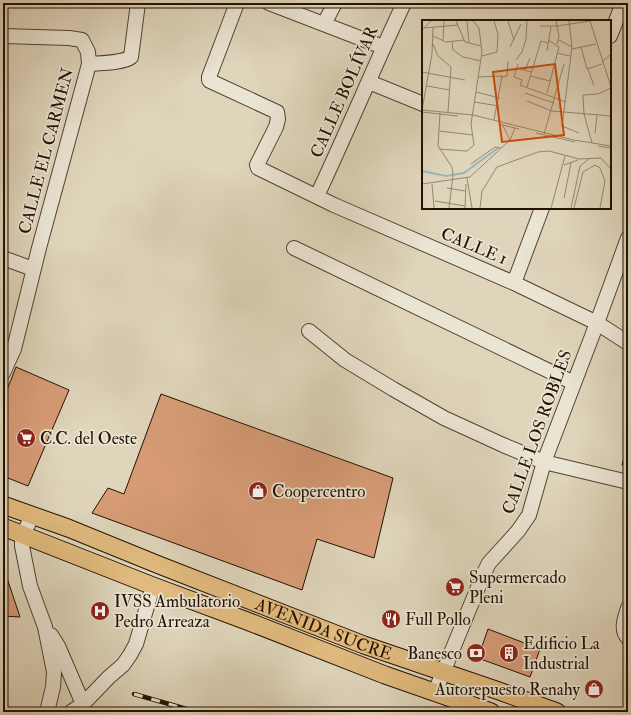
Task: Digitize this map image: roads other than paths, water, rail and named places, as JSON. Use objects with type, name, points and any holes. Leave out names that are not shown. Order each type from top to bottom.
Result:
[{"type":"main road","name":"AVENIDA SUCRE","points":[[3,505],[68,528],[364,645],[557,712]]},
{"type":"main road","name":"AVENIDA SUCRE","points":[[3,527],[385,675],[491,712]]},
{"type":"street","points":[[89,64],[122,61],[131,57],[138,3]]},
{"type":"street","name":"CALLE 1","points":[[237,3],[209,80],[277,112],[278,119],[276,128],[258,165],[258,168],[334,205],[514,283],[597,323],[628,343]]},
{"type":"street","points":[[269,3],[383,47]]},
{"type":"street","points":[[324,24],[334,3]]},
{"type":"street","name":"CALLE BOLÍVAR","points":[[317,196],[404,3]]},
{"type":"street","points":[[611,33],[623,3]]},
{"type":"street","name":"CALLE EL CARMEN","points":[[3,36],[69,38],[82,40],[88,52],[89,64],[33,269],[8,347],[3,373]]},
{"type":"street","points":[[369,82],[422,104]]},
{"type":"street","points":[[514,283],[542,209]]},
{"type":"street","name":"CALLE LOS ROBLES","points":[[435,692],[442,672],[489,563],[518,531],[529,515],[544,462],[628,238]]},
{"type":"street","points":[[294,248],[574,383]]},
{"type":"street","points":[[3,258],[33,269]]},
{"type":"street","points":[[309,331],[345,360],[444,418],[544,462],[628,482]]},
{"type":"street","points":[[32,516],[22,537],[22,546],[30,586],[45,627],[54,672],[53,687],[47,712]]},
{"type":"street","points":[[75,709],[123,665],[130,655],[136,644],[153,586]]},
{"type":"street","points":[[628,608],[625,617],[624,631],[626,637],[628,638]]},
{"type":"street","points":[[45,627],[58,646],[75,709]]},
{"type":"street","points":[[53,687],[56,700],[63,707],[75,709]]},
{"type":"railway","points":[[134,694],[197,712]]},
{"type":"place","name":"C.C. del Oeste","points":[[26,438]]},
{"type":"place","name":"Coopercentro","points":[[258,491]]},
{"type":"place","name":"Supermercado Pleni","points":[[455,587]]},
{"type":"place","name":"IVSS Ambulatorio Pedro Arreaza","points":[[100,611]]},
{"type":"place","name":"Full Pollo","points":[[391,619]]},
{"type":"place","name":"Banesco","points":[[476,653]]},
{"type":"place","name":"Edificio La Industrial","points":[[509,653]]},
{"type":"place","name":"Autorepuesto Renahy","points":[[594,689]]}]
